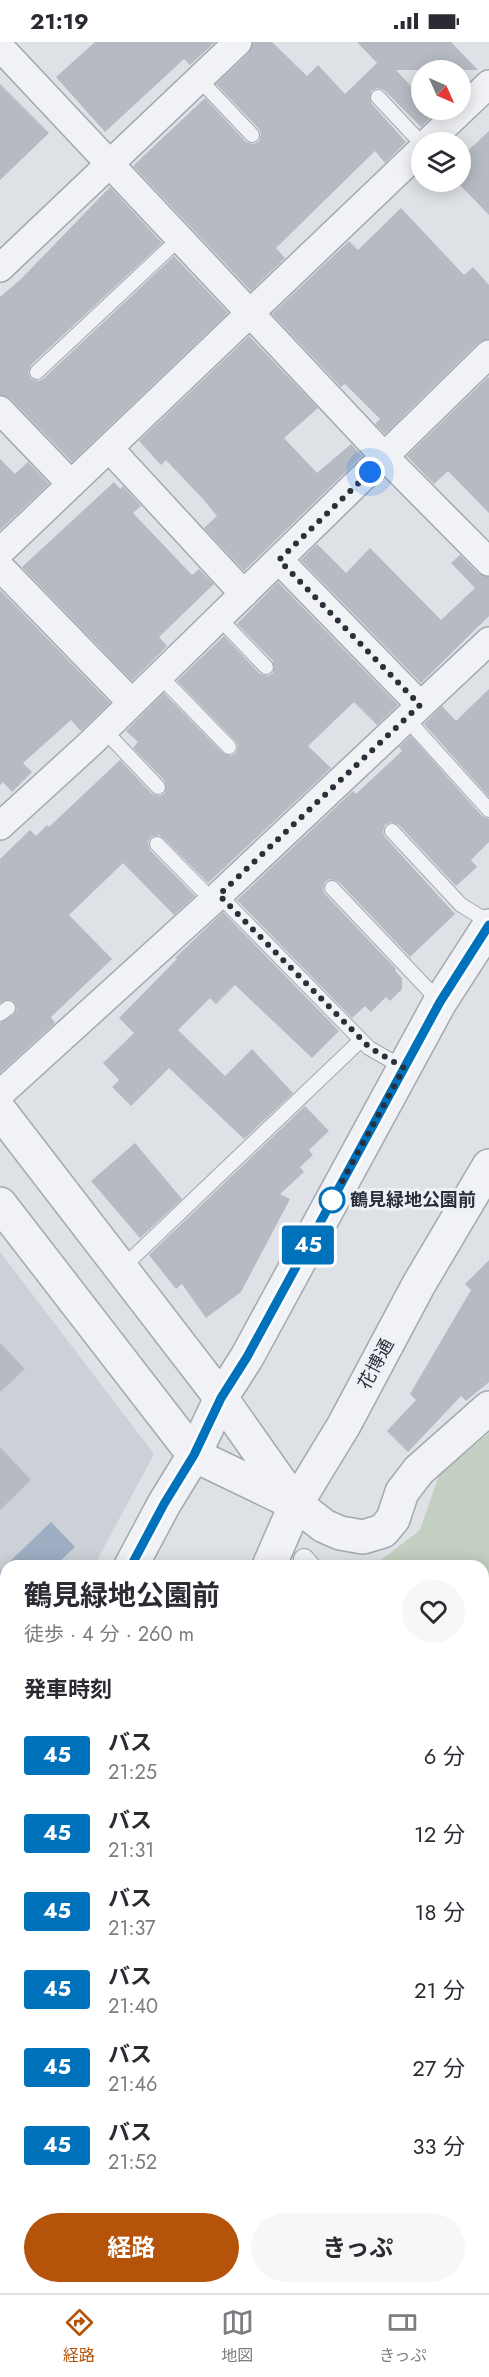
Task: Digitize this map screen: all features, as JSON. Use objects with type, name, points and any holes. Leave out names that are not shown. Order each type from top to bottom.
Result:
[{"type":"street","points":[[0,268],[238,42]]},
{"type":"street","points":[[0,47],[385,457],[489,562]]},
{"type":"street","points":[[439,132],[489,84]]},
{"type":"street","points":[[0,552],[411,159]]},
{"type":"street","points":[[0,826],[160,676],[489,354]]},
{"type":"street","points":[[0,410],[71,484]]},
{"type":"street","points":[[109,448],[244,594]]},
{"type":"street","points":[[279,560],[413,712]]},
{"type":"street","points":[[0,567],[132,703]]},
{"type":"street","points":[[0,1094],[216,898],[489,640]]},
{"type":"street","points":[[134,1560],[164,1504],[194,1455],[221,1398],[247,1357],[440,1002],[489,924]]},
{"type":"street","points":[[0,1111],[221,1398],[296,1504]]},
{"type":"street","name":"花博通","points":[[272,1560],[296,1504],[344,1425],[419,1284],[489,1166]]},
{"type":"street","points":[[0,1204],[194,1455],[296,1504],[324,1526],[351,1536],[363,1537],[383,1531],[393,1519],[402,1492],[418,1470],[489,1408]]},
{"type":"lane","points":[[199,80],[252,135]]},
{"type":"lane","points":[[378,97],[411,132]]},
{"type":"lane","points":[[37,372],[180,238]]},
{"type":"lane","points":[[219,618],[266,667]]},
{"type":"lane","points":[[160,676],[229,747]]},
{"type":"lane","points":[[413,712],[489,810]]},
{"type":"lane","points":[[104,730],[158,787]]},
{"type":"lane","points":[[392,831],[461,905],[489,924]]},
{"type":"lane","points":[[157,844],[216,898],[361,1040],[404,1068]]},
{"type":"lane","points":[[332,888],[440,1002]]},
{"type":"lane","points":[[120,1269],[361,1040]]},
{"type":"shaded area","points":[[0,1252],[154,1454],[97,1560],[0,1560]]},
{"type":"green space","points":[[489,1433],[489,1560],[381,1560],[420,1530],[439,1475]]},
{"type":"water","points":[[51,1522],[75,1547],[61,1560],[11,1560]]},
{"type":"building","points":[[95,42],[215,42],[190,65],[184,59],[105,132],[56,77]]},
{"type":"building","points":[[253,42],[272,42],[307,76],[318,65],[345,94],[377,63],[357,42],[451,42],[468,60],[411,60],[411,70],[396,70],[411,86],[411,117],[384,90],[377,88],[371,91],[371,103],[406,142],[385,163],[375,151],[276,248],[285,258],[251,291],[133,166],[205,98],[246,142],[254,144],[259,141],[261,134],[259,129],[216,84],[249,53]]},
{"type":"building","points":[[471,63],[478,70],[471,70]]},
{"type":"building","points":[[0,84],[49,133],[0,180]]},
{"type":"building","points":[[414,120],[428,120],[421,127]]},
{"type":"building","points":[[489,131],[489,215],[467,192],[471,192],[471,148]]},
{"type":"building","points":[[110,187],[162,243],[31,365],[28,373],[31,379],[38,381],[43,379],[174,256],[228,313],[72,462],[11,399],[0,395],[0,297],[21,279]]},
{"type":"building","points":[[401,208],[464,275],[473,267],[489,285],[489,339],[478,343],[385,434],[375,424],[380,419],[345,384],[341,387],[272,314],[349,241],[358,250]]},
{"type":"building","points":[[249,336],[318,408],[284,438],[317,473],[351,444],[362,456],[244,571],[204,528],[217,516],[166,460],[161,465],[139,441]]},
{"type":"building","points":[[488,377],[489,513],[448,471],[434,484],[407,456]]},
{"type":"building","points":[[0,459],[15,474],[28,462],[49,484],[0,530]]},
{"type":"building","points":[[114,482],[120,489],[123,486],[141,506],[133,513],[192,575],[199,569],[214,584],[159,637],[167,646],[132,681],[15,560],[22,567]]},
{"type":"building","points":[[317,544],[346,573],[370,548],[441,620],[475,588],[451,563],[460,555],[478,573],[489,577],[489,616],[421,683],[301,560]]},
{"type":"building","points":[[278,582],[398,705],[377,725],[354,702],[308,746],[331,768],[208,883],[163,838],[159,835],[151,837],[148,842],[150,850],[195,896],[174,915],[123,863],[69,915],[112,959],[51,1017],[55,1023],[0,1073],[0,1023],[13,1015],[17,1008],[11,1000],[0,1003],[0,859],[30,830],[36,836],[47,825],[49,827],[120,760],[152,794],[160,796],[165,793],[165,781],[133,748],[138,742],[126,731],[164,693],[223,753],[231,756],[236,753],[238,745],[235,741],[177,681],[224,636],[260,674],[268,676],[273,673],[273,661],[237,624]]},
{"type":"building","points":[[0,590],[110,703],[81,731],[71,720],[23,763],[32,772],[12,792],[3,782],[0,785]]},
{"type":"building","points":[[489,689],[489,797],[424,724],[442,706],[456,721]]},
{"type":"building","points":[[411,736],[482,816],[489,819],[489,842],[471,860],[477,867],[456,886],[399,825],[391,822],[385,825],[383,832],[385,837],[455,914],[410,957],[339,882],[330,879],[325,882],[323,890],[325,894],[402,978],[402,989],[390,1001],[386,997],[371,1012],[365,1006],[352,1018],[237,900],[353,791],[356,794],[402,751],[399,747]]},
{"type":"building","points":[[223,912],[339,1031],[312,1058],[235,985],[216,1004],[210,998],[178,1030],[225,1076],[252,1049],[293,1093],[244,1139],[169,1068],[131,1106],[112,1087],[119,1080],[103,1063],[134,1033],[119,1018],[177,959],[175,958]]},
{"type":"building","points":[[305,1106],[329,1131],[309,1150],[313,1155],[300,1167],[304,1172],[280,1194],[290,1199],[241,1292],[206,1318],[182,1284],[176,1289],[149,1255]]},
{"type":"building","points":[[135,1143],[182,1199],[140,1238],[91,1181]]},
{"type":"building","points":[[489,1260],[489,1382],[466,1401],[461,1396],[408,1452],[387,1431],[416,1400],[410,1394],[471,1290],[465,1284]]},
{"type":"building","points":[[0,1343],[25,1369],[0,1392]]},
{"type":"building","points":[[0,1447],[31,1480],[0,1510]]},
{"type":"bus line","name":"45","points":[[134,1560],[164,1504],[194,1455],[221,1398],[247,1357],[440,1002],[489,925]]},
{"type":"place","name":"鶴見緑地公園前","points":[[332,1200]]},
{"type":"route","points":[[332,1200],[404,1068],[369,1047],[219,895],[420,705],[279,560],[370,472]]}]
